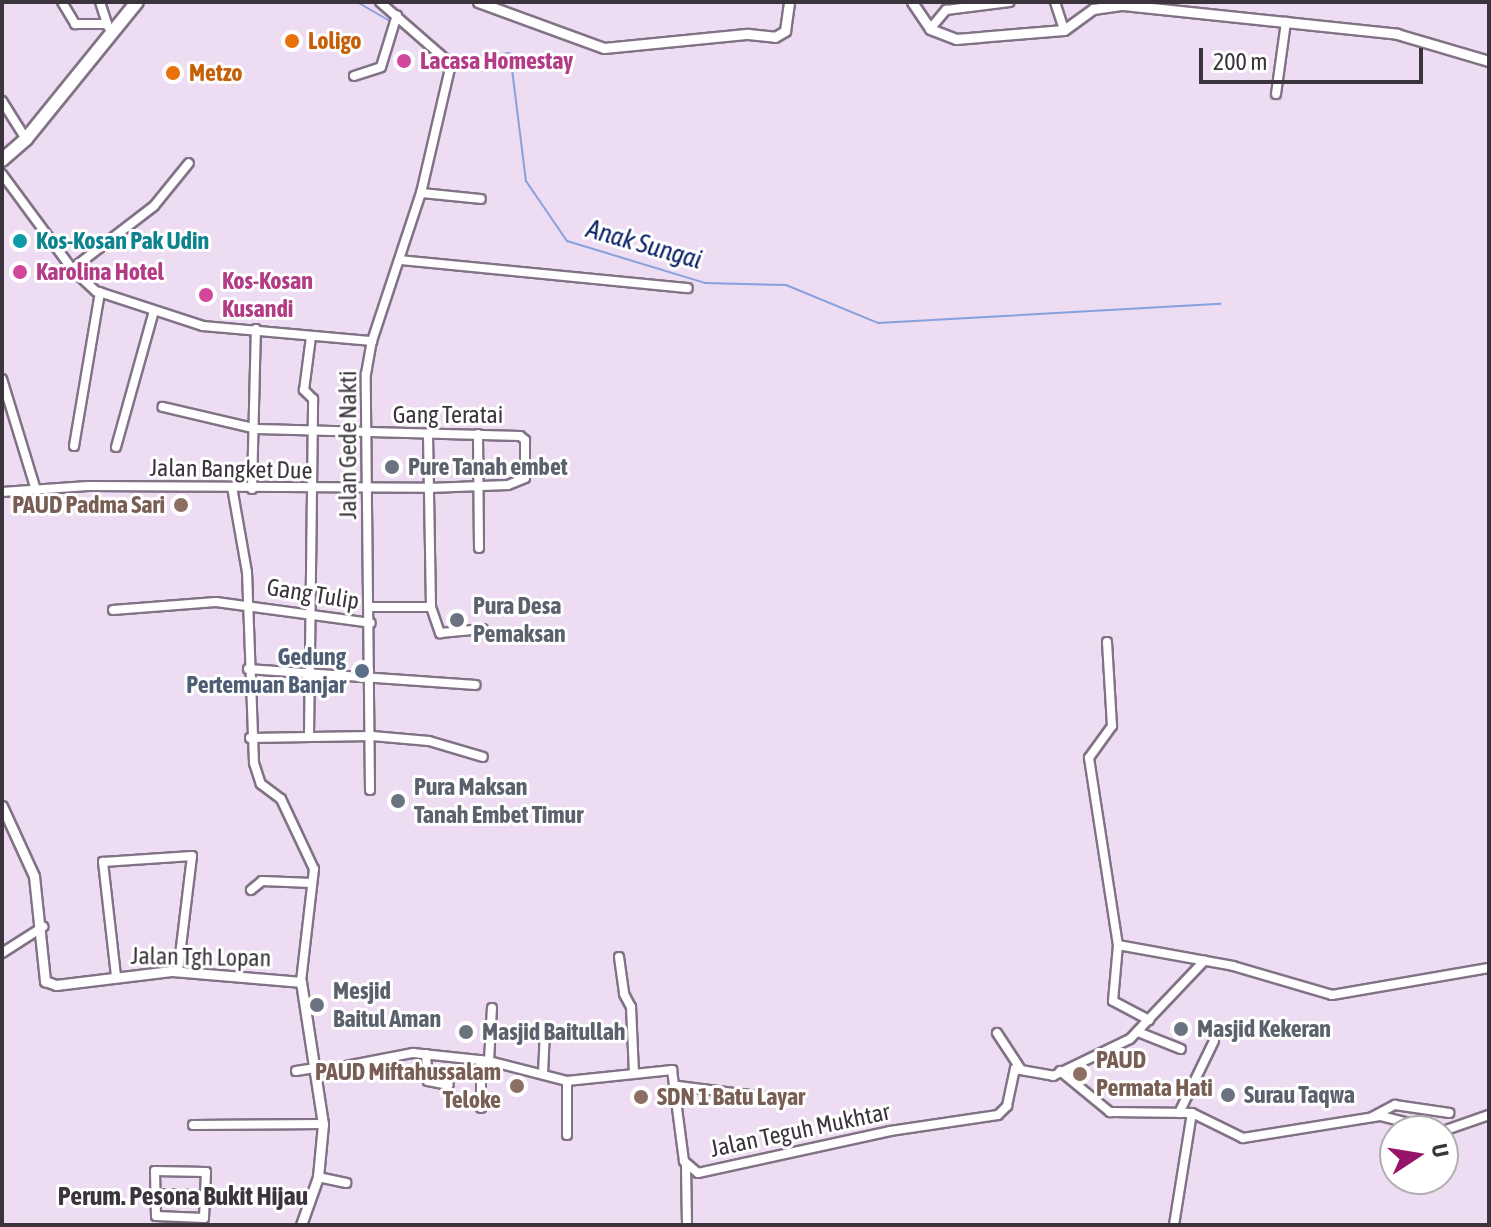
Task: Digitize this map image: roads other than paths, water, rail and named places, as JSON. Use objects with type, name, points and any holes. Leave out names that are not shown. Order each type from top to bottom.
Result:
[{"type":"highway","points":[[2,160],[26,139],[109,29],[137,2]]},
{"type":"street","points":[[62,2],[75,24],[109,29],[100,2]]},
{"type":"street","name":"Jalan Gede Nakti","points":[[370,790],[371,607],[366,435],[372,341],[421,193],[450,61],[396,21],[380,2]]},
{"type":"street","points":[[478,2],[604,48],[748,34],[775,37],[785,31],[789,2]]},
{"type":"street","points":[[912,2],[930,29],[956,39],[1064,30],[1093,9],[1123,5],[1397,34],[1489,61]]},
{"type":"street","points":[[930,29],[946,10],[1009,2]]},
{"type":"street","points":[[1055,2],[1064,30]]},
{"type":"street","points":[[354,76],[381,67],[396,21]]},
{"type":"street","points":[[1276,94],[1286,22]]},
{"type":"street","points":[[2,101],[26,139]]},
{"type":"street","points":[[72,269],[154,206],[189,163]]},
{"type":"street","points":[[2,174],[72,269],[100,292],[214,328],[256,329],[372,341]]},
{"type":"street","points":[[421,193],[481,199]]},
{"type":"street","points":[[400,260],[688,288]]},
{"type":"street","points":[[74,446],[100,292]]},
{"type":"street","points":[[116,447],[154,311]]},
{"type":"street","points":[[252,489],[257,429],[252,371],[256,329]]},
{"type":"street","points":[[309,736],[308,491],[313,398],[304,390],[311,337]]},
{"type":"street","points":[[2,379],[36,490]]},
{"type":"street","name":"Gang Teratai","points":[[163,407],[257,429],[366,435],[520,436],[525,442],[525,478],[508,485]]},
{"type":"street","points":[[478,434],[479,548]]},
{"type":"street","points":[[428,435],[431,607],[440,633],[483,629]]},
{"type":"street","name":"Jalan Bangket Due","points":[[2,492],[232,487],[308,491],[508,485]]},
{"type":"street","points":[[232,487],[249,605],[250,738],[258,779],[281,799],[312,860],[301,982],[323,1124],[318,1177],[301,1225]]},
{"type":"street","name":"Gang Tulip","points":[[113,610],[249,605],[371,623]]},
{"type":"street","points":[[371,607],[431,607]]},
{"type":"street","points":[[1107,642],[1112,726],[1089,758],[1118,945],[1114,1005],[1149,1020]]},
{"type":"street","points":[[248,669],[475,685]]},
{"type":"street","points":[[250,738],[372,736],[429,741],[483,757]]},
{"type":"street","name":"Jalan Tgh Lopan","points":[[2,806],[31,864],[43,927],[45,981],[56,985],[116,976],[178,972],[301,982]]},
{"type":"street","points":[[116,976],[103,862],[192,856],[178,972]]},
{"type":"street","points":[[251,890],[262,881],[312,883]]},
{"type":"street","points":[[2,953],[43,927]]},
{"type":"street","points":[[1118,945],[1204,961],[1332,995],[1489,968]]},
{"type":"street","points":[[619,957],[624,994],[631,1007],[634,1072]]},
{"type":"street","points":[[1057,1073],[1138,1032],[1204,961]]},
{"type":"street","points":[[481,1108],[492,1008]]},
{"type":"street","points":[[543,1074],[545,1030]]},
{"type":"street","points":[[1138,1032],[1181,1049]]},
{"type":"street","points":[[997,1033],[1020,1068],[1057,1073],[1110,1112],[1192,1113],[1212,1120],[1231,1136],[1250,1139],[1379,1117]]},
{"type":"street","points":[[1179,1113],[1214,1041]]},
{"type":"street","points":[[426,1054],[428,1081],[449,1085]]},
{"type":"street","points":[[296,1071],[426,1054],[485,1060],[567,1081],[672,1070],[678,1086],[765,1097]]},
{"type":"street","name":"Jalan Teguh Mukhtar","points":[[678,1086],[686,1165],[698,1173],[905,1128],[998,1115],[1007,1106],[1012,1072],[1020,1068]]},
{"type":"street","points":[[567,1081],[567,1135]]},
{"type":"street","points":[[1371,1118],[1395,1105],[1449,1113]]},
{"type":"street","points":[[1174,1225],[1192,1113]]},
{"type":"street","points":[[1459,1125],[1489,1115]]},
{"type":"street","points":[[193,1125],[323,1124]]},
{"type":"street","points":[[686,1165],[687,1225]]},
{"type":"street","points":[[159,1170],[204,1171],[206,1215],[198,1221],[158,1218],[153,1194],[153,1175],[159,1170]]},
{"type":"street","points":[[318,1177],[346,1183]]},
{"type":"street","points":[[153,1194],[310,1198]]},
{"type":"waterway","name":"Anak Sungai","points":[[357,2],[390,21]]},
{"type":"waterway","name":"Anak Sungai","points":[[396,24],[407,31]]},
{"type":"waterway","name":"Anak Sungai","points":[[452,60],[510,53],[526,181],[567,241],[705,283],[786,285],[878,323],[1220,304]]},
{"type":"place","name":"Loligo","points":[[292,41]]},
{"type":"place","name":"Lacasa Homestay","points":[[404,61]]},
{"type":"place","name":"Metzo","points":[[173,73]]},
{"type":"place","name":"Kos-Kosan Pak Udin","points":[[20,241]]},
{"type":"place","name":"Karolina Hotel","points":[[20,272]]},
{"type":"place","name":"Kos-Kosan Kusandi","points":[[206,295]]},
{"type":"place","name":"Pure Tanah embet","points":[[392,467]]},
{"type":"place","name":"PAUD Padma Sari","points":[[181,505]]},
{"type":"place","name":"Pura Desa Pemaksan","points":[[457,620]]},
{"type":"place","name":"Gedung Pertemuan Banjar","points":[[362,671]]},
{"type":"place","name":"Pura Maksan Tanah Embet Timur","points":[[398,801]]},
{"type":"place","name":"Mesjid Baitul Aman","points":[[317,1005]]},
{"type":"place","name":"Masjid Kekeran","points":[[1181,1029]]},
{"type":"place","name":"Masjid Baitullah","points":[[466,1032]]},
{"type":"place","name":"PAUD Permata Hati","points":[[1080,1074]]},
{"type":"place","name":"PAUD Miftahussalam Teloke","points":[[517,1086]]},
{"type":"place","name":"Surau Taqwa","points":[[1228,1095]]},
{"type":"place","name":"SDN 1 Batu Layar","points":[[641,1097]]},
{"type":"district","name":"Perum. Pesona Bukit Hijau","points":[[183,1197]]}]
